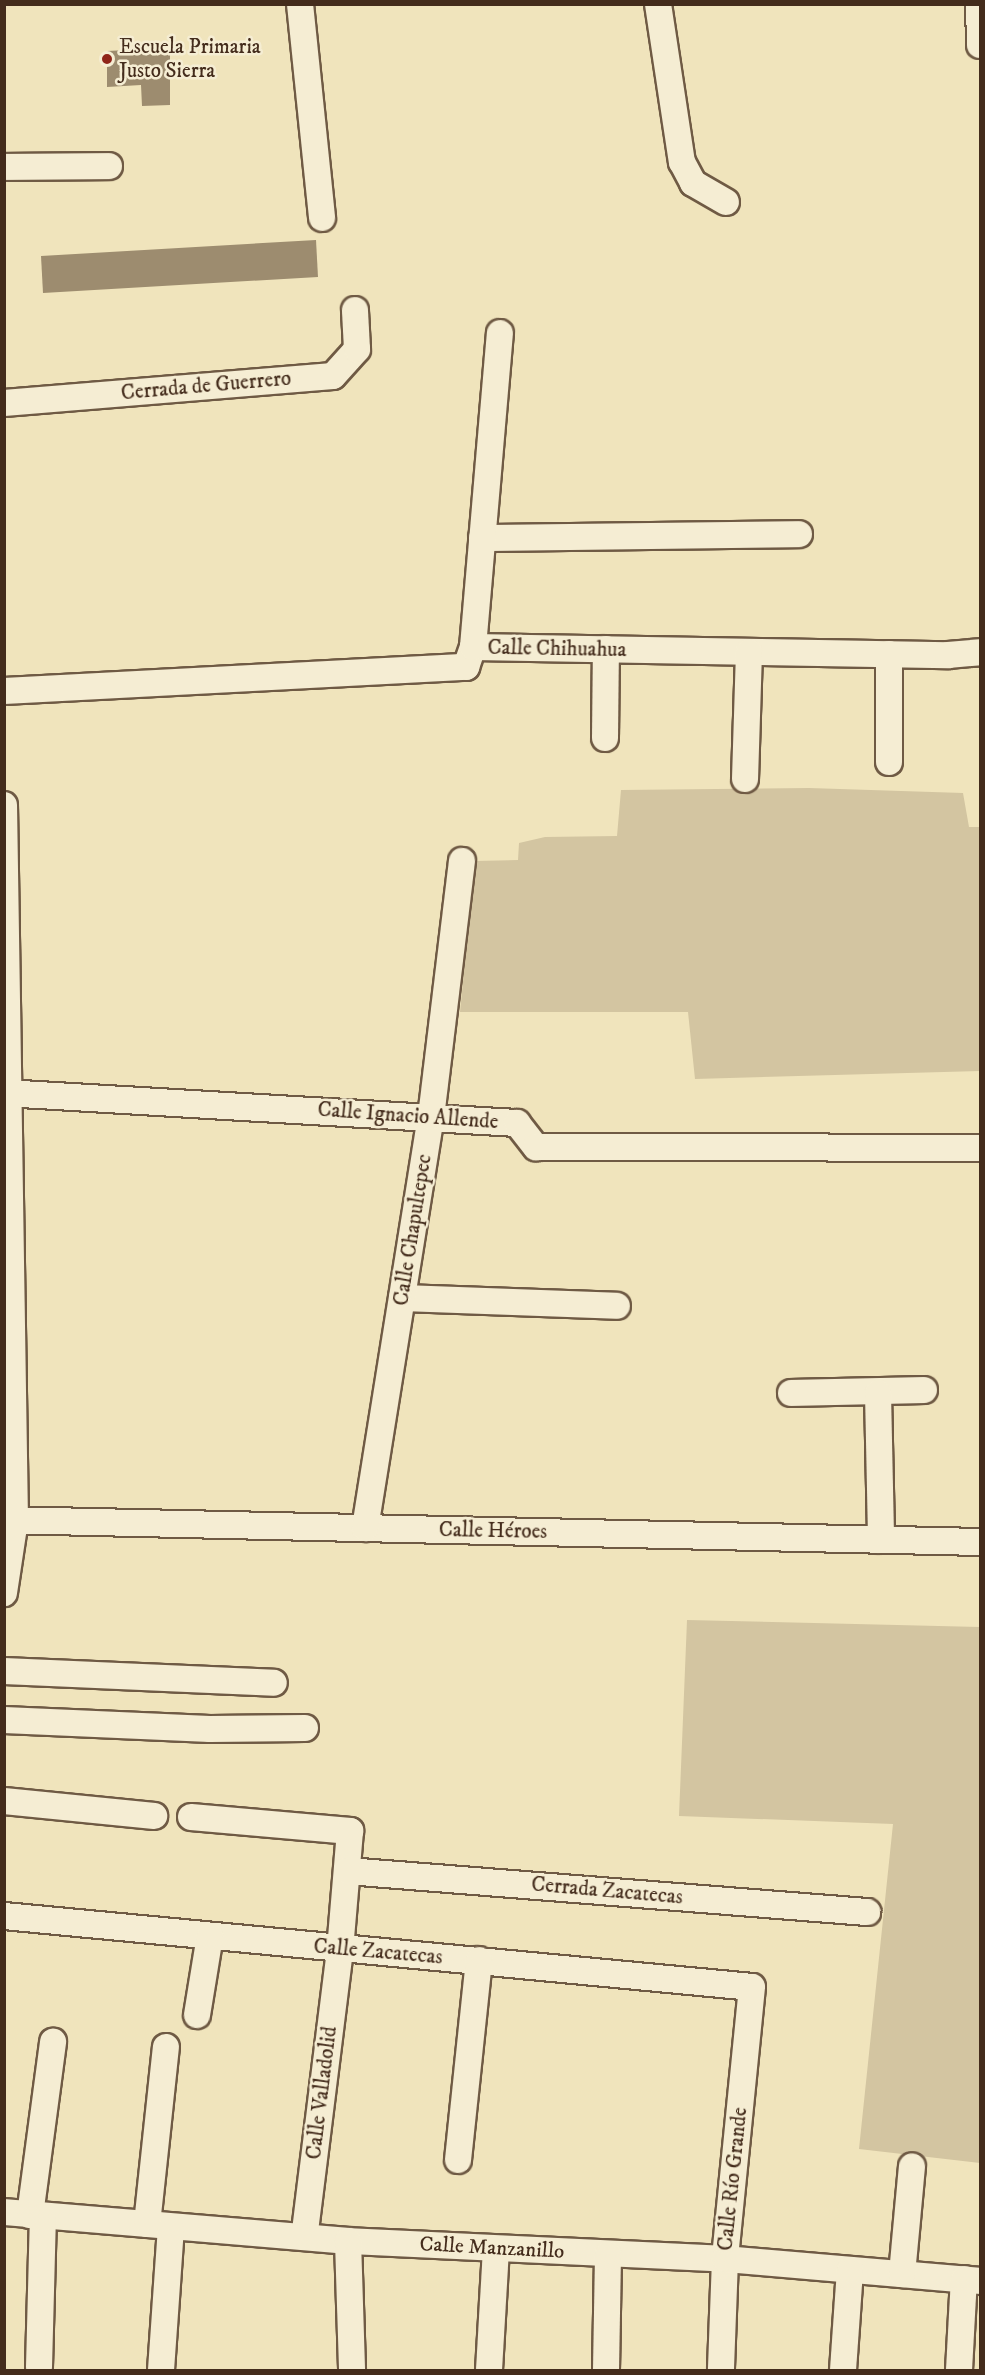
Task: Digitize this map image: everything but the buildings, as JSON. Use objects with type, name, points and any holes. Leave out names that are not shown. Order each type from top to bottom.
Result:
[{"type":"street","points":[[300,4],[322,218]]},
{"type":"street","points":[[658,4],[682,162],[693,183],[726,202]]},
{"type":"street","points":[[979,4],[981,45]]},
{"type":"street","points":[[4,167],[109,166]]},
{"type":"street","name":"Cerrada de Guerrero","points":[[4,403],[333,376],[357,349],[355,309]]},
{"type":"street","points":[[473,647],[500,333]]},
{"type":"street","points":[[483,538],[799,534]]},
{"type":"street","name":"Calle Chihuahua","points":[[4,691],[458,669],[466,667],[473,647],[889,654],[981,652]]},
{"type":"street","points":[[605,738],[606,649]]},
{"type":"street","points":[[745,779],[749,651]]},
{"type":"street","points":[[889,654],[889,762]]},
{"type":"street","points":[[4,805],[10,1520],[4,1593]]},
{"type":"street","name":"Calle Chapultepec","points":[[365,1528],[431,1117],[462,861]]},
{"type":"street","name":"Calle Ignacio Allende","points":[[5,1093],[517,1123],[536,1147],[981,1148]]},
{"type":"street","points":[[402,1299],[617,1306]]},
{"type":"street","points":[[791,1393],[878,1393],[924,1390]]},
{"type":"street","points":[[878,1393],[881,1540]]},
{"type":"street","name":"Calle Héroes","points":[[10,1520],[981,1542]]},
{"type":"street","points":[[4,1671],[274,1683]]},
{"type":"street","points":[[4,1720],[210,1730],[305,1728]]},
{"type":"street","points":[[4,1802],[154,1816]]},
{"type":"street","points":[[191,1817],[350,1831],[340,1950]]},
{"type":"street","name":"Cerrada Zacatecas","points":[[347,1871],[867,1912]]},
{"type":"street","name":"Calle Zacatecas","points":[[4,1916],[340,1950],[479,1960],[752,1987]]},
{"type":"street","points":[[196,2015],[210,1936]]},
{"type":"street","name":"Calle Valladolid","points":[[304,2237],[340,1950]]},
{"type":"street","points":[[458,2160],[479,1960]]},
{"type":"street","name":"Calle Río Grande","points":[[721,2370],[725,2259],[752,1987]]},
{"type":"street","points":[[39,2367],[26,2215],[53,2042]]},
{"type":"street","points":[[161,2370],[159,2226],[166,2047]]},
{"type":"street","points":[[902,2274],[912,2166]]},
{"type":"street","name":"Calle Manzanillo","points":[[26,2215],[348,2241],[725,2259],[973,2280]]},
{"type":"street","points":[[348,2241],[352,2370]]},
{"type":"street","points":[[489,2370],[496,2249]]},
{"type":"street","points":[[606,2370],[608,2254]]},
{"type":"street","points":[[843,2370],[850,2270]]},
{"type":"street","points":[[959,2370],[973,2280]]},
{"type":"shaded area","points":[[809,788],[963,793],[969,827],[980,827],[980,1071],[695,1079],[688,1012],[460,1012],[475,861],[518,860],[519,843],[545,837],[617,836],[621,790]]},
{"type":"shaded area","points":[[687,1620],[980,1627],[980,2163],[859,2149],[893,1824],[679,1816]]},
{"type":"place","name":"Escuela Primaria Justo Sierra","points":[[107,59]]}]
